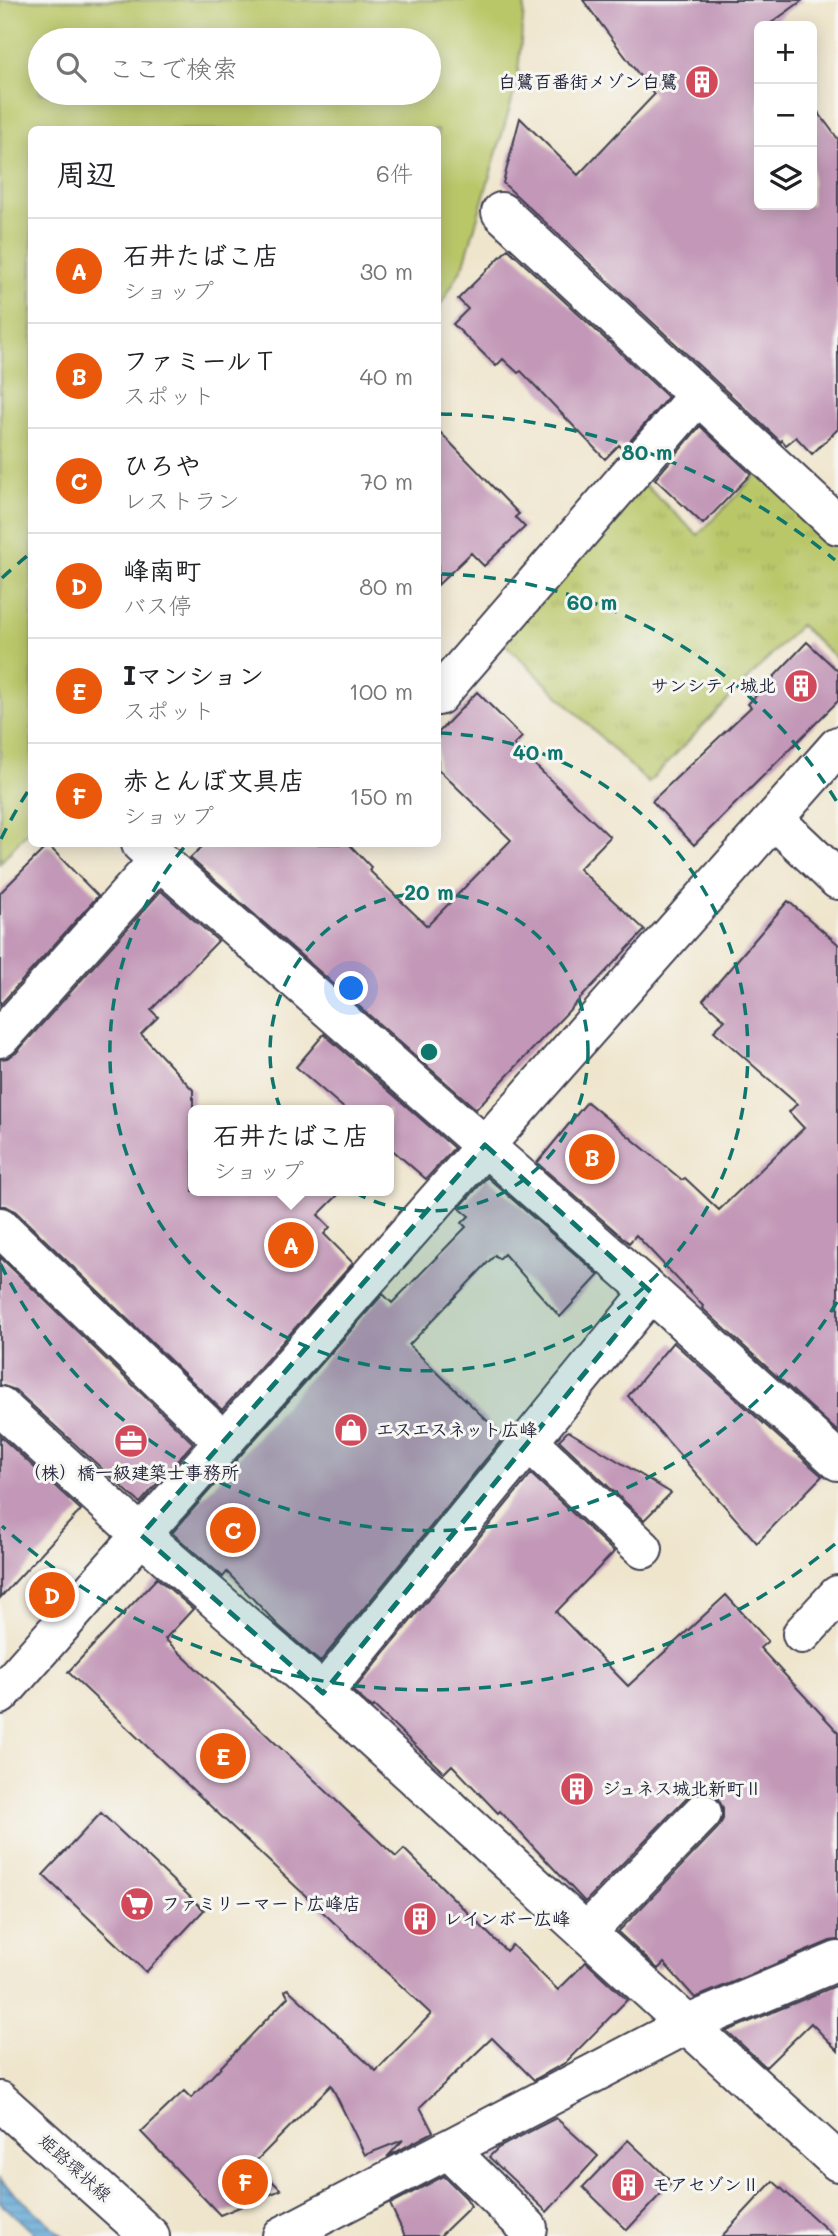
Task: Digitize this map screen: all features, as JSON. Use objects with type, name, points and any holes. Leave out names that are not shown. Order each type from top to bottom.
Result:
[{"type":"street","points":[[502,212],[838,525]]},
{"type":"street","points":[[441,693],[698,395]]},
{"type":"street","points":[[0,1695],[838,746]]},
{"type":"street","points":[[774,819],[838,880]]},
{"type":"street","points":[[0,1038],[150,852],[485,1145],[838,1461]]},
{"type":"street","points":[[0,1227],[223,1441]]},
{"type":"street","points":[[323,1693],[651,1292]]},
{"type":"street","points":[[0,1406],[141,1535],[323,1693],[838,2162]]},
{"type":"street","points":[[529,1441],[643,1549]]},
{"type":"street","points":[[802,1634],[838,1595]]},
{"type":"street","points":[[586,1933],[702,1813]]},
{"type":"street","points":[[282,2236],[686,2025],[838,1961]]},
{"type":"street","name":"姫路環状線","points":[[0,2101],[150,2236]]},
{"type":"street","points":[[448,2149],[528,2228]]},
{"type":"highlighted area","points":[[485,1145],[651,1292],[323,1693],[141,1535]]},
{"type":"green space","points":[[0,0],[525,0],[517,83],[464,264],[441,305],[441,126],[28,126],[28,831],[0,863]]},
{"type":"green space","points":[[763,468],[838,540],[838,660],[800,625],[648,783],[498,637],[645,485],[698,535]]},
{"type":"water","points":[[0,2180],[63,2236],[37,2236],[0,2202]]},
{"type":"building","points":[[583,0],[803,0],[774,21],[754,21],[754,210],[817,210],[817,111],[838,139],[838,429],[812,454],[796,437],[786,445],[782,440],[781,442],[503,183],[520,118],[578,175],[654,95]]},
{"type":"building","points":[[508,249],[668,397],[623,449],[619,445],[605,459],[521,371],[518,373],[503,359],[496,366],[453,324],[468,309],[458,299]]},
{"type":"building","points":[[700,426],[751,474],[703,524],[655,479]]},
{"type":"building","points":[[441,433],[519,514],[515,517],[525,527],[484,566],[471,553],[441,582]]},
{"type":"building","points":[[807,642],[838,671],[838,701],[694,845],[652,801],[751,707],[748,704]]},
{"type":"building","points":[[477,692],[522,737],[514,745],[610,837],[579,869],[645,930],[476,1109],[190,858],[202,847],[352,847],[371,867],[369,870],[427,926],[511,840],[441,772],[441,730]]},
{"type":"building","points":[[46,847],[50,847],[98,896],[0,1005],[0,893]]},
{"type":"building","points":[[161,891],[218,941],[151,1010],[158,1017],[141,1034],[193,1090],[193,1105],[188,1105],[188,1196],[337,1196],[318,1215],[330,1227],[324,1234],[353,1263],[222,1410],[15,1211],[0,1206],[0,1059],[16,1053]]},
{"type":"building","points":[[788,901],[838,944],[838,1432],[702,1308],[636,1235],[629,1243],[537,1163],[587,1102],[682,1180],[685,1178],[719,1210],[804,1128],[789,1112],[797,1104],[714,1031],[725,1020],[703,1000]]},
{"type":"building","points":[[324,1034],[454,1148],[426,1179],[394,1151],[394,1105],[340,1105],[296,1067]]},
{"type":"building","points":[[487,1177],[599,1275],[560,1317],[504,1254],[499,1259],[495,1255],[409,1345],[504,1437],[320,1662],[279,1626],[227,1572],[223,1577],[172,1533],[383,1294],[392,1303],[466,1227],[462,1223],[469,1216],[459,1208]]},
{"type":"building","points":[[0,1257],[193,1443],[140,1503],[15,1390],[0,1385]]},
{"type":"building","points":[[673,1342],[822,1476],[757,1543],[628,1396]]},
{"type":"building","points":[[568,1431],[671,1493],[644,1520],[559,1440]]},
{"type":"building","points":[[0,1436],[81,1510],[0,1598]]},
{"type":"building","points":[[531,1474],[614,1552],[556,1612],[628,1686],[726,1595],[768,1641],[760,1648],[838,1732],[838,1940],[695,1998],[664,1963],[658,1969],[618,1932],[718,1828],[723,1819],[723,1808],[717,1797],[708,1792],[697,1792],[686,1798],[585,1902],[500,1811],[498,1813],[452,1765],[444,1773],[374,1706],[372,1708],[353,1691]]},
{"type":"building","points":[[157,1578],[193,1609],[165,1639],[396,1857],[404,1849],[506,1951],[512,1945],[558,1990],[586,1962],[627,2000],[565,2063],[534,2080],[492,2038],[420,2107],[433,2132],[387,2157],[403,2140],[365,2155],[331,2085],[254,2163],[281,2190],[220,2215],[141,2132],[184,2091],[191,2098],[288,1997],[285,1991],[288,1989],[376,2071],[431,2014],[68,1672]]},
{"type":"building","points":[[101,1813],[204,1910],[146,1972],[43,1875]]},
{"type":"building","points":[[838,1985],[838,2051],[811,2023],[766,2067],[727,2031]]},
{"type":"building","points":[[556,2118],[598,2156],[547,2212],[489,2157],[498,2148]]},
{"type":"building","name":"モアセゾンⅡ","points":[[628,2140],[672,2182],[627,2230],[583,2187]]},
{"type":"building","points":[[444,2176],[471,2206],[440,2236],[405,2236],[390,2204]]},
{"type":"building","points":[[773,2181],[834,2236],[722,2236]]},
{"type":"place","name":"白鷺百番街メゾン白鷺","points":[[702,82]]},
{"type":"place","name":"サンシティ城北","points":[[801,686]]},
{"type":"place","name":"ファミールＴ","points":[[592,1157]]},
{"type":"place","name":"石井たばこ店","points":[[291,1245]]},
{"type":"place","name":"エスエスネット広峰","points":[[351,1430]]},
{"type":"place","name":"（株）橋一級建築士事務所","points":[[131,1441]]},
{"type":"place","name":"ひろや","points":[[233,1530]]},
{"type":"place","name":"峰南町","points":[[52,1595]]},
{"type":"place","name":"Iマンション","points":[[223,1756]]},
{"type":"place","name":"ジュネス城北新町Ⅱ","points":[[577,1789]]},
{"type":"place","name":"ファミリーマート広峰店","points":[[137,1904]]},
{"type":"place","name":"レインボー広峰","points":[[420,1919]]},
{"type":"place","name":"赤とんぼ文具店","points":[[245,2182]]},
{"type":"place","name":"モアセゾンⅡ","points":[[628,2185]]}]
